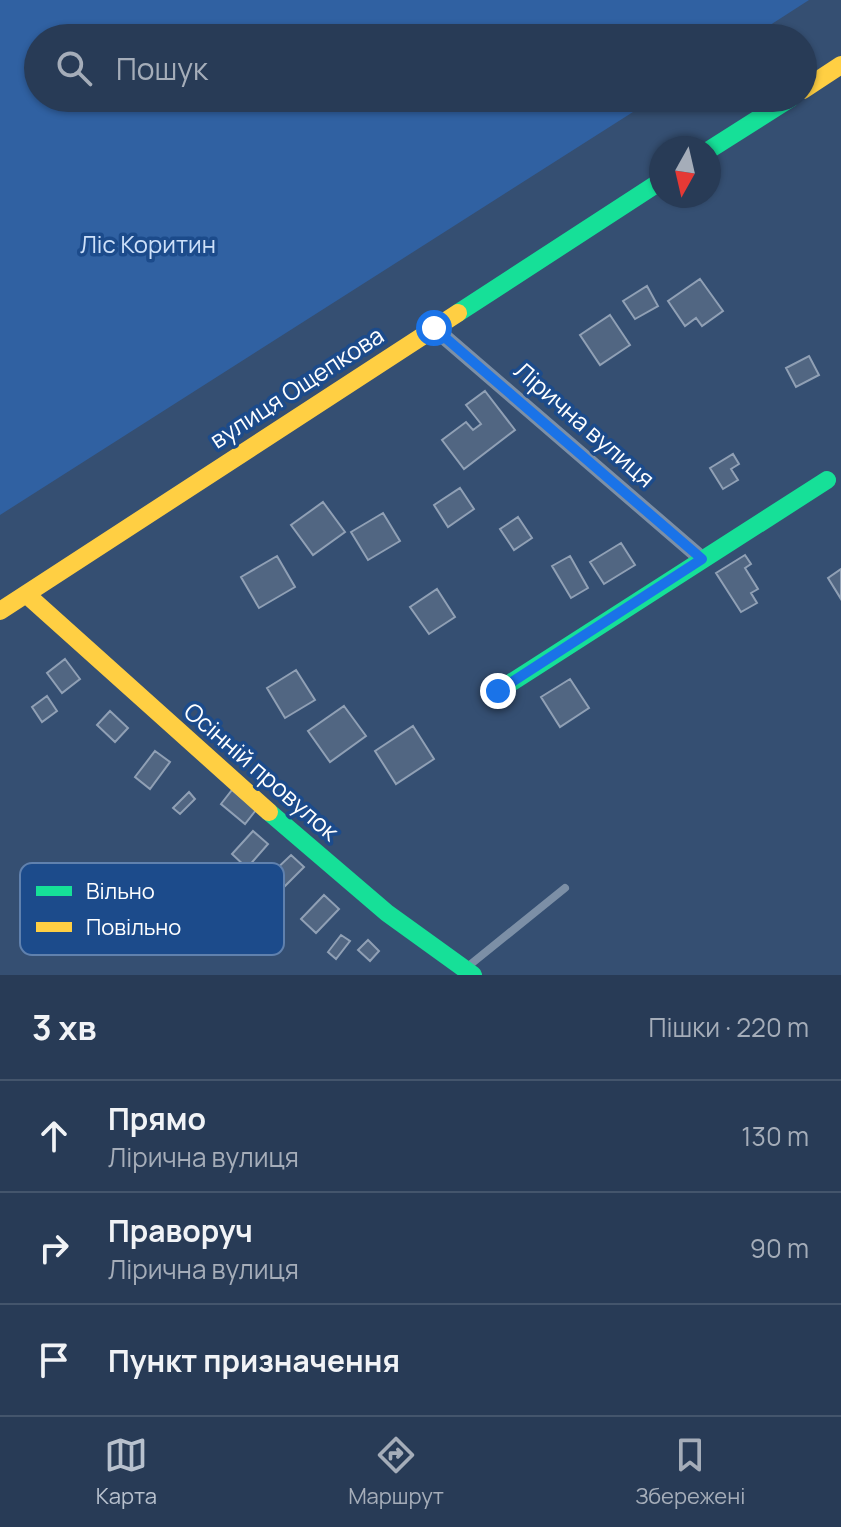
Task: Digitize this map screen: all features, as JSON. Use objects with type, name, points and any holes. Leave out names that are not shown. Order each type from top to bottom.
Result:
[{"type":"main road","points":[[817,81],[841,65]]},
{"type":"main road","points":[[721,142],[769,112]]},
{"type":"main road","name":"вулиця Ощепкова","points":[[0,611],[649,189]]},
{"type":"main road","points":[[498,691],[827,480]]},
{"type":"main road","name":"Осінній провулок","points":[[26,594],[205,756],[387,913],[468,972]]},
{"type":"street","name":"Лірична вулиця","points":[[434,328],[702,559]]},
{"type":"lane","points":[[468,972],[565,888]]},
{"type":"green space","name":"Ліс Коритин","points":[[0,0],[809,0],[772,24],[24,24],[24,112],[633,112],[0,515]]},
{"type":"building","points":[[700,279],[723,311],[702,326],[696,318],[685,326],[668,301]]},
{"type":"building","points":[[647,286],[658,306],[635,319],[623,301]]},
{"type":"building","points":[[610,315],[630,345],[600,365],[580,335]]},
{"type":"building","points":[[809,356],[819,375],[796,387],[786,368]]},
{"type":"building","points":[[485,391],[515,430],[464,469],[442,440],[466,422],[473,430],[481,424],[466,405]]},
{"type":"building","points":[[733,454],[739,464],[731,469],[738,480],[723,489],[710,468]]},
{"type":"building","points":[[460,488],[474,509],[448,527],[434,505]]},
{"type":"building","points":[[323,502],[345,532],[313,555],[291,525]]},
{"type":"building","points":[[383,513],[400,541],[368,560],[351,532]]},
{"type":"building","points":[[518,517],[532,538],[514,550],[500,529]]},
{"type":"building","points":[[621,543],[635,565],[604,584],[590,562]]},
{"type":"building","points":[[745,555],[751,564],[745,568],[758,589],[751,593],[757,603],[741,612],[716,573]]},
{"type":"building","points":[[277,556],[295,587],[259,608],[241,577]]},
{"type":"building","points":[[570,556],[588,588],[571,598],[552,566]]},
{"type":"building","points":[[841,569],[841,599],[828,578]]},
{"type":"building","points":[[437,589],[455,617],[429,634],[410,607]]},
{"type":"building","points":[[65,659],[80,679],[62,693],[47,673]]},
{"type":"building","points":[[296,670],[315,700],[285,718],[267,688]]},
{"type":"building","points":[[570,679],[589,708],[560,727],[541,697]]},
{"type":"building","points":[[47,696],[57,711],[42,722],[32,707]]},
{"type":"building","points":[[344,706],[366,736],[330,762],[308,731]]},
{"type":"building","points":[[110,711],[128,728],[115,742],[97,725]]},
{"type":"building","points":[[413,726],[434,759],[396,784],[375,751]]},
{"type":"building","points":[[155,751],[170,762],[150,789],[135,777]]},
{"type":"building","points":[[232,790],[256,810],[245,824],[221,804]]},
{"type":"building","points":[[189,792],[195,799],[180,814],[173,808]]},
{"type":"building","points":[[253,831],[268,844],[251,863],[242,863],[232,854]]},
{"type":"building","points":[[291,855],[304,867],[284,887],[284,863]]},
{"type":"building","points":[[324,895],[339,909],[316,933],[301,919]]},
{"type":"building","points":[[341,935],[350,941],[336,959],[328,952]]},
{"type":"building","points":[[368,940],[379,951],[370,961],[358,950]]},
{"type":"traffic: fast","points":[[721,142],[769,112]]},
{"type":"traffic: fast","points":[[458,313],[649,189]]},
{"type":"traffic: fast","points":[[498,691],[827,480]]},
{"type":"traffic: fast","points":[[269,812],[387,913],[473,975]]},
{"type":"traffic: slow","points":[[817,81],[841,65]]},
{"type":"traffic: slow","points":[[0,611],[458,313]]},
{"type":"traffic: slow","points":[[26,594],[269,812]]},
{"type":"route","points":[[434,328],[702,559],[498,691]]}]
